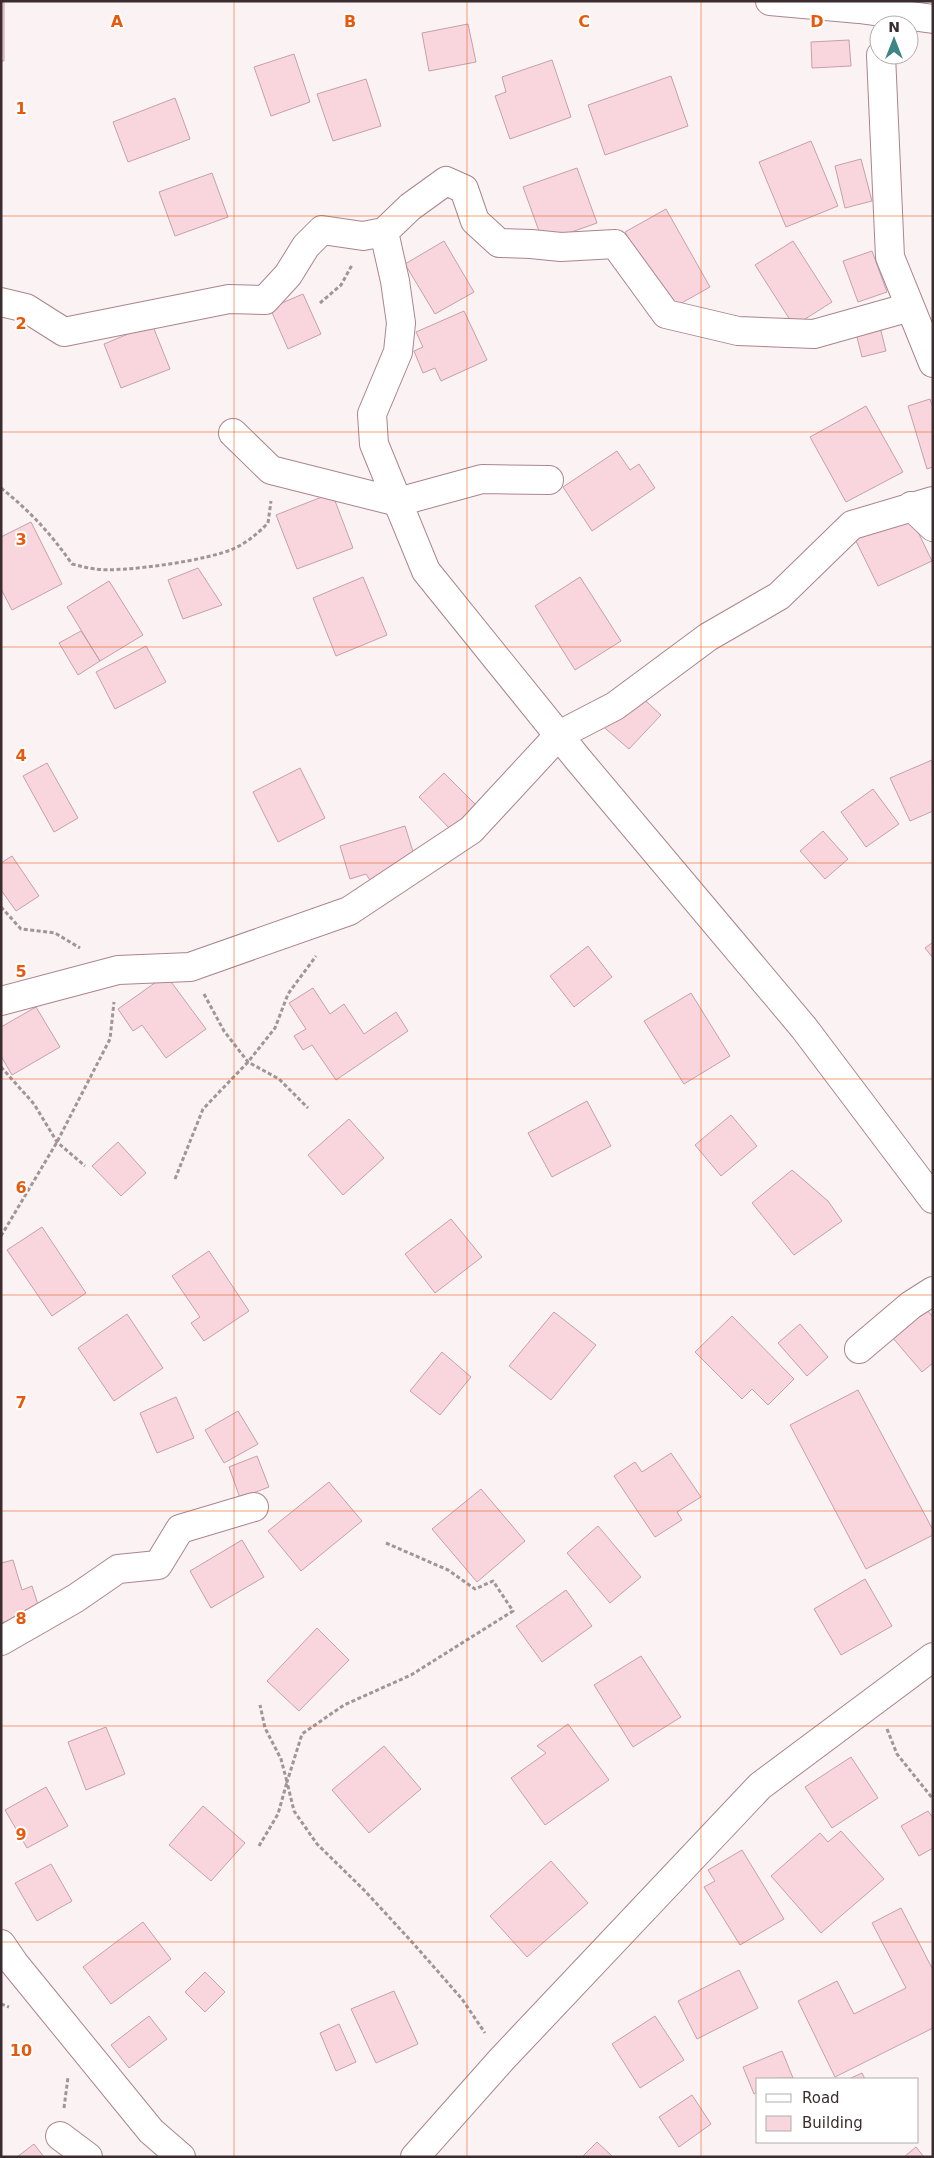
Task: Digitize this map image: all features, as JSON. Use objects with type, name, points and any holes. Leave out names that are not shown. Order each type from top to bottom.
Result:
[{"type":"street","points":[[770,1],[859,9],[872,15]]},
{"type":"street","points":[[919,19],[933,19]]},
{"type":"street","points":[[881,65],[890,257],[933,363]]},
{"type":"street","points":[[1,302],[26,308],[64,332],[229,299],[265,300],[288,276],[306,246],[322,230],[373,234],[446,181],[464,189],[475,221],[499,243],[531,244],[561,248],[614,244],[666,314],[738,331],[814,334],[910,307]]},
{"type":"street","points":[[373,234],[396,281],[401,323],[398,352],[372,414],[374,444],[426,571],[559,735],[804,1028],[933,1199]]},
{"type":"street","points":[[233,433],[271,470],[398,502],[482,479],[549,480]]},
{"type":"street","points":[[1,1001],[118,970],[190,967],[349,911],[471,830],[559,735],[615,706],[708,637],[779,596],[852,525],[922,504],[933,527]]},
{"type":"street","points":[[859,1349],[911,1305],[933,1291]]},
{"type":"street","points":[[1,1640],[76,1598],[118,1569],[158,1565],[180,1529],[254,1507]]},
{"type":"street","points":[[415,2157],[502,2059],[760,1786],[933,1657]]},
{"type":"street","points":[[1,1944],[14,1963],[150,2131],[181,2157]]},
{"type":"street","points":[[60,2136],[88,2157]]},
{"type":"path","points":[[320,303],[341,285],[352,264],[373,234]]},
{"type":"path","points":[[1,488],[24,507],[51,534],[72,564],[96,570],[132,569],[202,558],[233,549],[255,536],[268,524],[271,470]]},
{"type":"path","points":[[1,907],[21,928],[55,933],[118,970],[110,1039],[57,1142],[1,1236]]},
{"type":"path","points":[[175,1179],[203,1109],[248,1062],[275,1028],[288,994],[321,949]]},
{"type":"path","points":[[190,967],[224,1031],[248,1062],[279,1079],[308,1108]]},
{"type":"path","points":[[1,1067],[34,1104],[57,1142],[85,1166]]},
{"type":"path","points":[[259,1846],[278,1814],[302,1734],[344,1705],[410,1675],[513,1611],[493,1581],[475,1589],[448,1570],[386,1543]]},
{"type":"path","points":[[872,1702],[884,1722],[897,1754],[933,1799]]},
{"type":"path","points":[[260,1705],[265,1728],[281,1759],[294,1811],[317,1844],[364,1890],[462,1999],[502,2059]]},
{"type":"building","points":[[1,1],[4,1],[4,61],[1,61]]},
{"type":"building","points":[[468,24],[476,62],[429,71],[422,33]]},
{"type":"building","points":[[849,40],[851,66],[812,68],[811,42]]},
{"type":"building","points":[[294,54],[310,102],[271,116],[254,67]]},
{"type":"building","points":[[552,60],[571,117],[510,139],[495,96],[506,92],[502,77]]},
{"type":"building","points":[[671,76],[688,126],[605,155],[588,105]]},
{"type":"building","points":[[366,79],[381,126],[333,141],[317,94]]},
{"type":"building","points":[[175,98],[190,139],[128,162],[113,122]]},
{"type":"building","points":[[811,141],[838,206],[786,227],[759,162]]},
{"type":"building","points":[[861,159],[872,201],[845,208],[835,166]]},
{"type":"building","points":[[577,168],[597,223],[543,242],[523,187]]},
{"type":"building","points":[[212,173],[228,217],[175,236],[159,192]]},
{"type":"building","points":[[666,209],[710,287],[669,310],[625,232]]},
{"type":"building","points":[[444,241],[474,292],[435,314],[405,264]]},
{"type":"building","points":[[793,241],[832,302],[794,326],[755,265]]},
{"type":"building","points":[[872,251],[887,292],[858,302],[843,261]]},
{"type":"building","points":[[303,294],[321,334],[288,349],[270,308]]},
{"type":"building","points":[[464,311],[487,360],[441,381],[435,368],[423,373],[414,351],[423,347],[416,332]]},
{"type":"building","points":[[879,323],[886,351],[862,357],[855,329]]},
{"type":"building","points":[[152,324],[170,369],[121,388],[104,344]]},
{"type":"building","points":[[930,399],[933,408],[933,467],[927,469],[908,406]]},
{"type":"building","points":[[866,406],[903,472],[846,502],[810,437]]},
{"type":"building","points":[[617,451],[630,470],[639,464],[655,488],[592,531],[563,487]]},
{"type":"building","points":[[332,493],[353,548],[297,569],[276,515]]},
{"type":"building","points":[[907,509],[932,561],[878,586],[853,535]]},
{"type":"building","points":[[31,522],[62,584],[12,610],[1,589],[1,537]]},
{"type":"building","points":[[198,568],[222,605],[183,619],[168,580]]},
{"type":"building","points":[[363,577],[387,635],[336,656],[313,598]]},
{"type":"building","points":[[580,577],[621,641],[575,670],[535,606]]},
{"type":"building","points":[[109,581],[143,635],[100,661],[67,607]]},
{"type":"building","points":[[81,631],[100,661],[78,675],[59,643]]},
{"type":"building","points":[[146,646],[166,682],[115,709],[96,672]]},
{"type":"building","points":[[624,681],[661,715],[629,749],[591,716]]},
{"type":"building","points":[[932,760],[933,811],[910,821],[890,778]]},
{"type":"building","points":[[47,763],[78,818],[54,832],[23,776]]},
{"type":"building","points":[[300,768],[325,818],[278,842],[253,792]]},
{"type":"building","points":[[444,773],[478,807],[453,832],[419,797]]},
{"type":"building","points":[[873,789],[899,824],[866,847],[841,812]]},
{"type":"building","points":[[405,826],[414,855],[372,883],[366,874],[350,879],[340,846]]},
{"type":"building","points":[[823,831],[848,859],[825,879],[800,851]]},
{"type":"building","points":[[12,856],[39,896],[16,911],[1,890],[1,863]]},
{"type":"building","points":[[933,942],[933,958],[925,948]]},
{"type":"building","points":[[588,946],[612,977],[574,1007],[550,976]]},
{"type":"building","points":[[166,975],[206,1029],[166,1058],[142,1025],[133,1031],[118,1009]]},
{"type":"building","points":[[313,988],[330,1014],[344,1004],[364,1034],[396,1012],[408,1031],[336,1080],[312,1045],[303,1050],[294,1036],[306,1029],[289,1003]]},
{"type":"building","points":[[691,993],[730,1056],[684,1084],[644,1021]]},
{"type":"building","points":[[36,1007],[60,1047],[12,1075],[1,1056],[1,1027]]},
{"type":"building","points":[[587,1101],[611,1146],[552,1177],[528,1133]]},
{"type":"building","points":[[731,1115],[757,1146],[721,1176],[695,1145]]},
{"type":"building","points":[[349,1119],[384,1158],[343,1195],[308,1155]]},
{"type":"building","points":[[118,1142],[146,1173],[121,1196],[92,1166]]},
{"type":"building","points":[[792,1170],[828,1201],[842,1221],[794,1255],[752,1203]]},
{"type":"building","points":[[451,1219],[482,1257],[435,1293],[405,1254]]},
{"type":"building","points":[[42,1227],[86,1293],[52,1316],[7,1250]]},
{"type":"building","points":[[209,1251],[249,1311],[204,1341],[191,1323],[200,1317],[172,1276]]},
{"type":"building","points":[[926,1309],[933,1317],[933,1363],[922,1372],[892,1337]]},
{"type":"building","points":[[554,1312],[596,1345],[551,1400],[509,1366]]},
{"type":"building","points":[[127,1314],[163,1368],[114,1401],[78,1348]]},
{"type":"building","points":[[732,1316],[794,1379],[768,1405],[752,1389],[742,1399],[695,1352]]},
{"type":"building","points":[[800,1324],[828,1357],[807,1376],[778,1343]]},
{"type":"building","points":[[442,1352],[471,1377],[440,1415],[410,1391]]},
{"type":"building","points":[[858,1390],[933,1530],[933,1535],[866,1569],[790,1425]]},
{"type":"building","points":[[176,1397],[194,1438],[157,1453],[140,1413]]},
{"type":"building","points":[[238,1411],[258,1444],[224,1463],[205,1430]]},
{"type":"building","points":[[671,1453],[701,1497],[677,1512],[682,1520],[655,1537],[614,1476],[635,1462],[642,1472]]},
{"type":"building","points":[[257,1456],[269,1487],[240,1498],[229,1467]]},
{"type":"building","points":[[329,1482],[362,1521],[301,1571],[268,1531]]},
{"type":"building","points":[[481,1489],[525,1541],[477,1582],[432,1529]]},
{"type":"building","points":[[598,1526],[641,1577],[610,1603],[567,1553]]},
{"type":"building","points":[[242,1540],[264,1577],[211,1608],[190,1571]]},
{"type":"building","points":[[13,1560],[22,1590],[32,1586],[40,1611],[1,1623],[1,1563]]},
{"type":"building","points":[[865,1579],[892,1626],[841,1655],[814,1609]]},
{"type":"building","points":[[566,1590],[592,1626],[542,1662],[516,1626]]},
{"type":"building","points":[[317,1628],[349,1660],[299,1711],[267,1681]]},
{"type":"building","points":[[641,1656],[681,1717],[633,1747],[594,1685]]},
{"type":"building","points":[[568,1724],[609,1780],[545,1825],[511,1778],[546,1753],[537,1746]]},
{"type":"building","points":[[106,1727],[125,1774],[86,1790],[68,1742]]},
{"type":"building","points":[[384,1746],[421,1789],[369,1833],[332,1790]]},
{"type":"building","points":[[851,1757],[878,1798],[832,1828],[805,1787]]},
{"type":"building","points":[[46,1787],[68,1826],[27,1848],[5,1810]]},
{"type":"building","points":[[203,1806],[245,1843],[211,1881],[169,1845]]},
{"type":"building","points":[[928,1811],[933,1818],[933,1848],[919,1856],[901,1826]]},
{"type":"building","points":[[841,1831],[884,1879],[821,1933],[771,1876],[820,1833],[828,1842]]},
{"type":"building","points":[[742,1850],[784,1919],[740,1945],[704,1887],[715,1881],[708,1870]]},
{"type":"building","points":[[551,1861],[588,1903],[527,1957],[490,1916]]},
{"type":"building","points":[[51,1864],[72,1901],[37,1921],[15,1883]]},
{"type":"building","points":[[901,1908],[933,1970],[933,2028],[835,2077],[798,2001],[837,1981],[854,2014],[906,1988],[872,1923]]},
{"type":"building","points":[[143,1922],[171,1959],[111,2004],[83,1967]]},
{"type":"building","points":[[739,1970],[758,2008],[697,2039],[678,2001]]},
{"type":"building","points":[[205,1972],[225,1992],[205,2012],[185,1992]]},
{"type":"building","points":[[394,1991],[418,2044],[376,2063],[351,2009]]},
{"type":"building","points":[[149,2016],[167,2039],[129,2068],[111,2045]]},
{"type":"building","points":[[655,2016],[684,2060],[640,2088],[612,2044]]},
{"type":"building","points":[[339,2024],[356,2062],[336,2071],[320,2033]]},
{"type":"building","points":[[782,2051],[793,2078],[756,2078],[756,2093],[754,2094],[743,2067]]},
{"type":"building","points":[[862,2073],[864,2078],[851,2078]]},
{"type":"building","points":[[692,2095],[711,2124],[679,2147],[659,2117]]},
{"type":"building","points":[[597,2142],[613,2157],[582,2157]]},
{"type":"building","points":[[34,2144],[44,2157],[17,2157]]},
{"type":"building","points":[[916,2147],[924,2157],[904,2157]]}]
